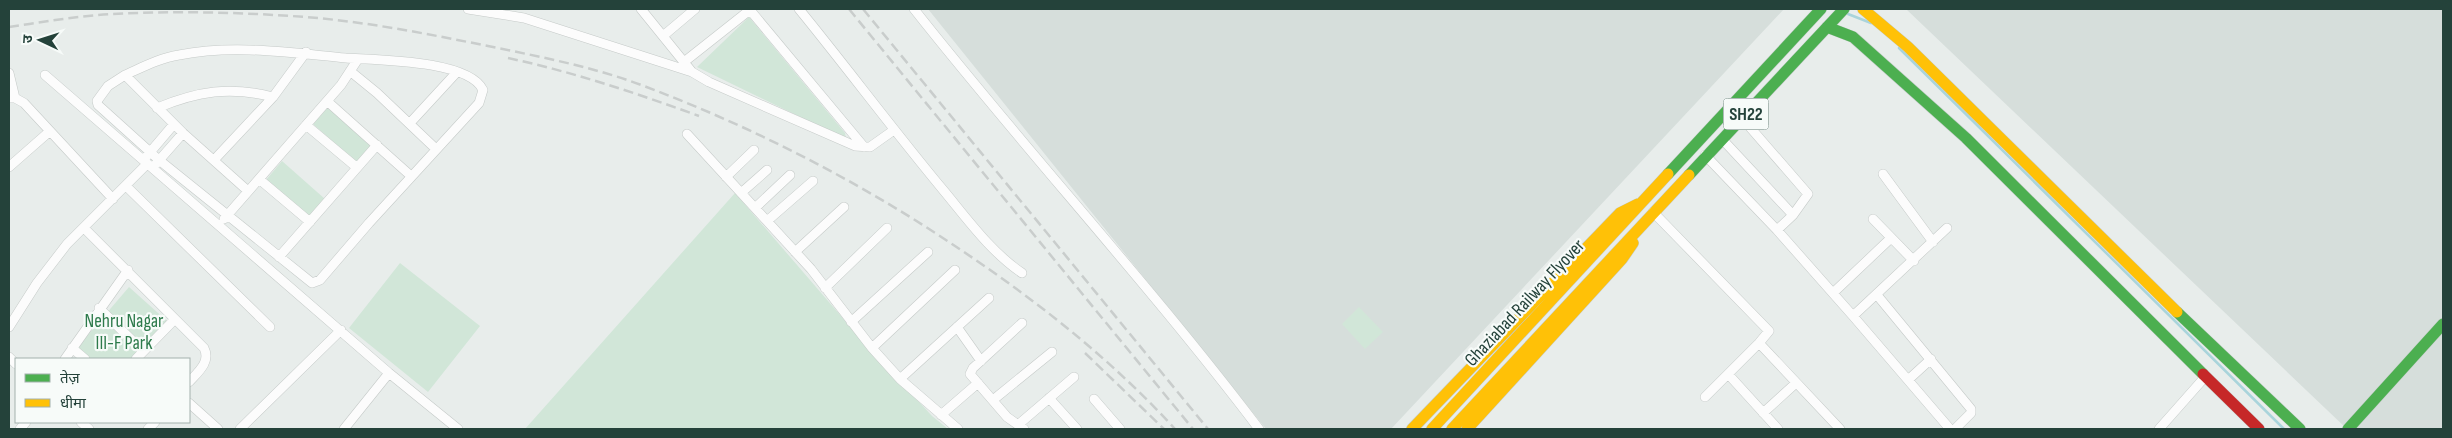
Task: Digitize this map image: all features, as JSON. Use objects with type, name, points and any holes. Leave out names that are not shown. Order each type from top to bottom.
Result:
[{"type":"main road","name":"SH22","points":[[1644,201],[1821,9]]},
{"type":"main road","name":"SH22","points":[[1650,216],[1844,9]]},
{"type":"main road","points":[[1863,9],[1908,46],[2186,321],[2300,429]]},
{"type":"main road","points":[[1827,27],[1853,37],[1966,138],[2259,429]]},
{"type":"main road","points":[[1415,428],[1620,213],[1644,201]]},
{"type":"main road","name":"Ghaziabad Railway Flyover","points":[[1432,429],[1644,201]]},
{"type":"main road","points":[[1467,429],[1622,259],[1650,216]]},
{"type":"main road","name":"Ghaziabad Railway Flyover","points":[[1452,429],[1650,216]]},
{"type":"main road","points":[[2348,429],[2443,324]]},
{"type":"street","points":[[468,9],[524,14],[692,72],[709,82],[855,146],[870,147],[894,130]]},
{"type":"street","points":[[642,9],[692,72]]},
{"type":"street","points":[[663,36],[695,9]]},
{"type":"street","points":[[684,62],[750,9],[864,147]]},
{"type":"street","points":[[799,9],[874,102],[894,130],[999,255],[1022,273]]},
{"type":"street","points":[[914,9],[977,88],[1095,224],[1260,429]]},
{"type":"street","points":[[243,50],[306,52],[421,64],[457,72],[481,85],[483,90],[482,99],[316,283],[307,280],[226,216],[150,152],[98,105],[97,101],[108,86],[125,75],[159,60],[195,53],[243,50]]},
{"type":"street","points":[[214,160],[272,97],[306,52]]},
{"type":"street","points":[[219,225],[327,101],[358,58]]},
{"type":"street","points":[[350,71],[410,122],[436,149]]},
{"type":"street","points":[[410,122],[457,72]]},
{"type":"street","points":[[9,73],[12,98],[24,103],[113,199]]},
{"type":"street","points":[[45,75],[389,373],[458,429]]},
{"type":"street","points":[[125,75],[183,133],[248,191]]},
{"type":"street","points":[[157,108],[194,94],[228,90],[241,90],[272,97]]},
{"type":"street","points":[[327,101],[411,176]]},
{"type":"street","points":[[1742,118],[1806,190],[1807,196],[1793,215],[1777,230]]},
{"type":"street","points":[[147,165],[150,152],[174,124]]},
{"type":"street","points":[[306,125],[355,166],[356,169]]},
{"type":"street","points":[[9,167],[50,131]]},
{"type":"street","points":[[9,327],[54,261],[147,165],[159,160],[183,133]]},
{"type":"street","points":[[688,134],[796,252],[872,348],[900,379],[958,429]]},
{"type":"street","points":[[1722,139],[1793,215]]},
{"type":"street","points":[[278,257],[377,145]]},
{"type":"street","points":[[1696,146],[1777,230],[1950,429]]},
{"type":"street","points":[[726,177],[754,150]]},
{"type":"street","points":[[741,193],[767,170]]},
{"type":"street","points":[[1883,174],[1933,242]]},
{"type":"street","points":[[755,208],[790,175]]},
{"type":"street","points":[[259,179],[310,222]]},
{"type":"street","points":[[767,221],[813,181]]},
{"type":"street","points":[[126,186],[270,327]]},
{"type":"street","points":[[796,252],[844,207]]},
{"type":"street","points":[[1650,216],[1768,328],[1767,334],[1759,344],[1705,397]]},
{"type":"street","points":[[1873,220],[1914,261]]},
{"type":"street","points":[[84,228],[128,270],[206,352],[205,364],[190,381]]},
{"type":"street","points":[[825,288],[887,228]]},
{"type":"street","points":[[1853,316],[1914,261],[1947,228]]},
{"type":"street","points":[[1833,293],[1892,238]]},
{"type":"street","points":[[851,322],[928,252]]},
{"type":"street","points":[[66,358],[99,308],[128,270]]},
{"type":"street","points":[[872,348],[955,270]]},
{"type":"street","points":[[1877,294],[1971,409],[1972,413],[1955,429]]},
{"type":"street","points":[[900,379],[989,298]]},
{"type":"street","points":[[99,308],[144,352]]},
{"type":"street","points":[[137,358],[175,319]]},
{"type":"street","points":[[1022,323],[981,361],[970,374],[1007,417],[1022,427],[1049,398],[1074,377]]},
{"type":"street","points":[[957,327],[981,361]]},
{"type":"street","points":[[240,429],[341,330]]},
{"type":"street","points":[[1759,344],[1840,429]]},
{"type":"street","points":[[72,348],[84,358]]},
{"type":"street","points":[[993,400],[1052,352]]},
{"type":"street","points":[[1908,380],[1931,359]]},
{"type":"street","points":[[344,429],[389,373]]},
{"type":"street","points":[[1728,374],[1778,429]]},
{"type":"street","points":[[2159,429],[2205,377]]},
{"type":"street","points":[[941,415],[978,383]]},
{"type":"street","points":[[1763,413],[1796,383]]},
{"type":"street","points":[[1049,398],[1077,429]]},
{"type":"street","points":[[1094,400],[1120,429]]},
{"type":"street","points":[[190,404],[218,429]]},
{"type":"shaded area","points":[[928,9],[1784,9],[1391,429],[1266,429]]},
{"type":"shaded area","points":[[1906,9],[2443,9],[2443,429],[2347,429]]},
{"type":"green space","points":[[749,17],[845,133],[846,139],[697,67]]},
{"type":"green space","points":[[329,106],[373,145],[357,163],[313,124]]},
{"type":"green space","points":[[282,161],[325,199],[309,217],[266,180]]},
{"type":"green space","points":[[735,193],[847,323],[932,416],[948,429],[525,429]]},
{"type":"green space","points":[[400,263],[480,326],[428,392],[349,328]]},
{"type":"green space","name":"Nehru Nagar III-F Park","points":[[129,287],[167,321],[135,358],[85,358],[75,350]]},
{"type":"green space","points":[[1359,307],[1383,332],[1365,349],[1342,324]]},
{"type":"waterway","points":[[1848,14],[1871,23]]},
{"type":"waterway","points":[[1899,48],[2284,429]]},
{"type":"railway","points":[[849,9],[1193,429]]},
{"type":"railway","points":[[863,9],[1208,429]]},
{"type":"railway","points":[[9,27],[86,16],[134,13],[224,13],[316,18],[464,41],[567,63],[625,79],[685,102],[766,138],[845,179],[921,224],[987,268],[1072,332],[1125,379],[1175,429]]},
{"type":"railway","points":[[508,58],[604,84],[699,116]]},
{"type":"railway","points":[[1085,353],[1164,429]]},
{"type":"traffic: fast","points":[[1668,174],[1821,9]]},
{"type":"traffic: fast","points":[[1689,175],[1844,9]]},
{"type":"traffic: fast","points":[[1827,27],[1853,37],[1966,138],[2203,374]]},
{"type":"traffic: fast","points":[[2177,312],[2300,429]]},
{"type":"traffic: fast","points":[[2348,429],[2443,324]]},
{"type":"traffic: slow","points":[[1863,9],[1908,47],[2177,312]]},
{"type":"traffic: slow","points":[[1432,429],[1668,174]]},
{"type":"traffic: slow","points":[[1452,429],[1689,175]]},
{"type":"traffic: slow","points":[[1412,429],[1620,213],[1638,204]]},
{"type":"traffic: slow","points":[[1467,429],[1622,259],[1633,243]]},
{"type":"traffic: jam","points":[[2203,374],[2259,429]]}]
